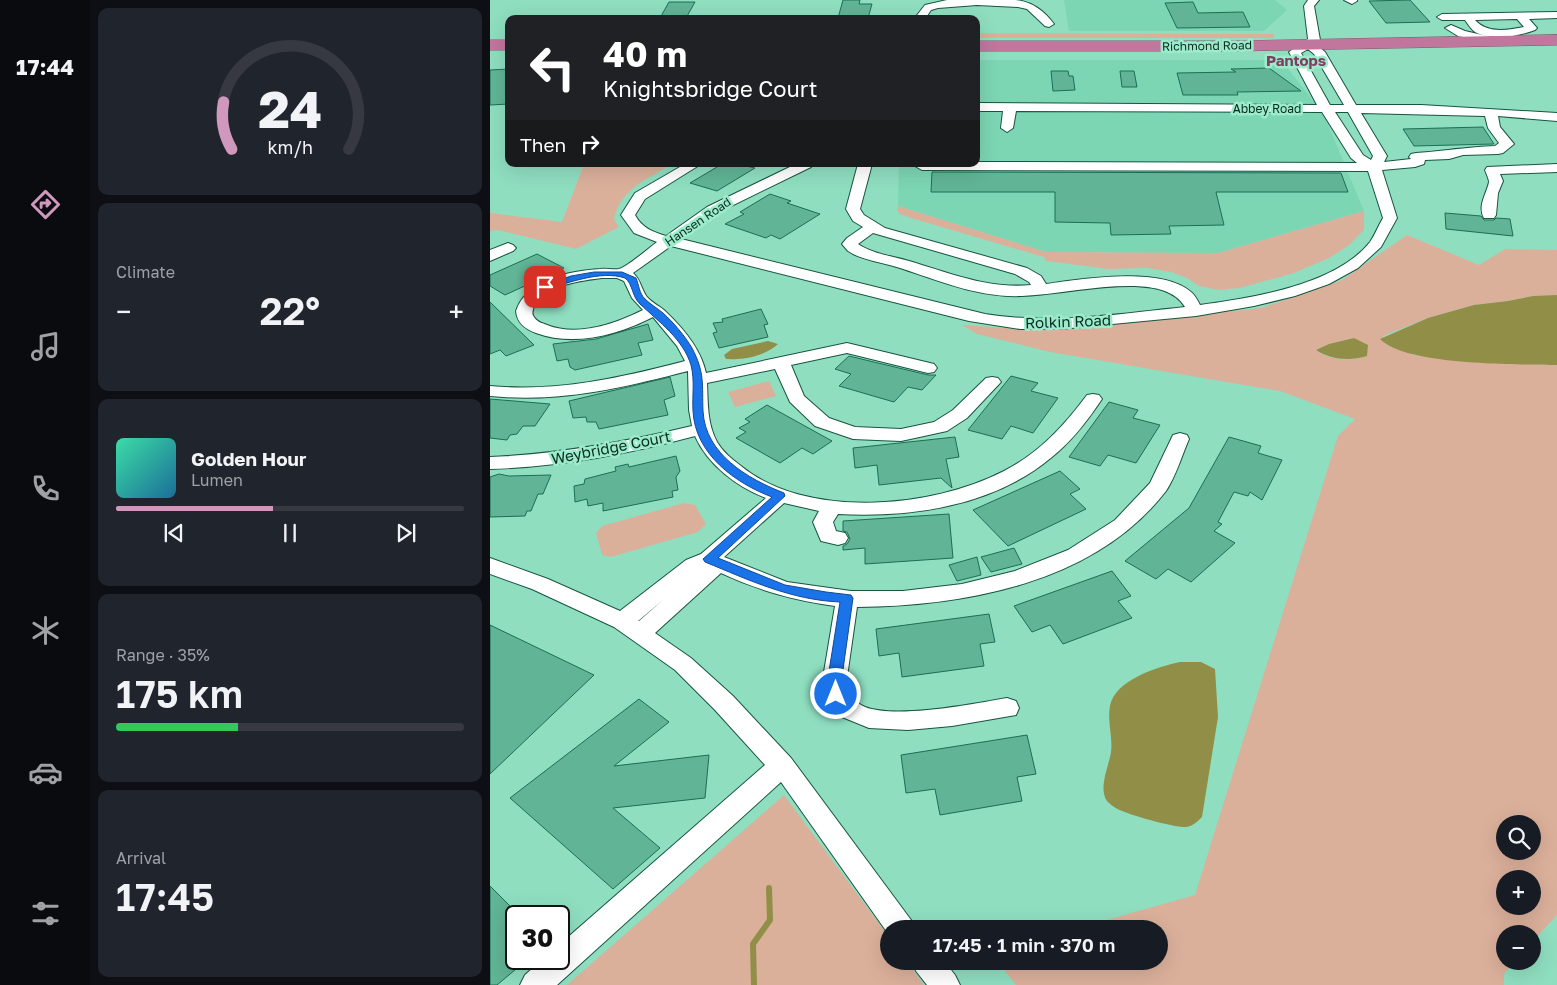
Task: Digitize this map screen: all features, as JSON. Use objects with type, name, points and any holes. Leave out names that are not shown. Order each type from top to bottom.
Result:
[{"type":"highway","name":"Richmond Road","points":[[980,46],[1308,49],[1489,36],[1557,40]]},
{"type":"highway","points":[[490,45],[505,45]]},
{"type":"highway","name":"Richmond Road","points":[[980,54],[1308,49],[1557,48]]},
{"type":"street","points":[[1314,0],[1309,6],[1314,40],[1308,49],[1312,82],[1326,109],[1358,158],[1374,167]]},
{"type":"street","points":[[921,15],[924,10],[939,3],[986,1],[1027,5],[1049,24]]},
{"type":"street","points":[[1507,16],[1497,6],[1557,5]]},
{"type":"street","points":[[1442,17],[1557,15]]},
{"type":"street","points":[[1451,28],[1464,35],[1489,36],[1530,28],[1520,16]]},
{"type":"street","points":[[1468,17],[1479,30],[1489,36]]},
{"type":"street","name":"Rolkin Road","points":[[689,167],[640,196],[628,215],[632,224],[638,230],[669,241],[958,314],[999,322],[1070,325],[1248,304],[1282,295],[1333,276],[1363,256],[1379,239],[1390,218],[1374,167],[1380,156],[1336,82],[1308,49]]},
{"type":"street","points":[[1312,82],[1336,82]]},
{"type":"street","points":[[1412,97],[1421,109]]},
{"type":"street","name":"Abbey Road","points":[[980,106],[1010,108],[1421,109],[1492,117],[1557,117]]},
{"type":"street","points":[[1006,128],[1010,108]]},
{"type":"street","points":[[980,166],[1374,167],[1415,163],[1419,161],[1416,157],[1498,150],[1507,144],[1494,128],[1492,117]]},
{"type":"street","points":[[1489,215],[1488,202],[1491,189],[1496,181],[1492,170],[1556,168],[1549,152]]},
{"type":"street","name":"Hansen Road","points":[[622,274],[720,205],[800,167]]},
{"type":"street","points":[[864,167],[853,210],[858,218],[884,232],[1021,271],[1035,279],[1040,288]]},
{"type":"street","points":[[873,227],[852,241],[850,244],[853,248],[991,289],[1015,291],[1093,283],[1150,283],[1168,287],[1181,293],[1196,311]]},
{"type":"street","points":[[490,256],[508,248]]},
{"type":"street","points":[[655,310],[622,325],[566,334],[541,330],[530,324],[525,318],[524,311],[525,304],[530,297],[545,287],[574,278],[594,274],[622,274],[633,280],[637,294],[642,302],[655,310],[685,344],[697,372],[698,412],[702,429],[709,445],[721,460],[736,474],[758,488],[780,496],[818,505],[887,507],[921,504],[955,498],[978,490],[1013,475],[1048,451],[1066,434],[1093,399]]},
{"type":"street","points":[[490,390],[520,394],[566,393],[697,372],[781,362],[847,348],[928,368]]},
{"type":"street","points":[[781,362],[796,398],[822,422],[853,433],[901,435],[940,427],[960,414],[992,382]]},
{"type":"street","name":"Weybridge Court","points":[[490,463],[555,460],[593,454],[702,429]]},
{"type":"street","points":[[709,559],[783,589],[826,597],[907,598],[964,592],[1001,583],[1062,562],[1116,529],[1148,499],[1172,463],[1180,439]]},
{"type":"street","points":[[709,559],[780,496]]},
{"type":"street","points":[[833,506],[823,522],[828,536],[838,538]]},
{"type":"street","points":[[631,627],[712,572],[709,559]]},
{"type":"street","points":[[490,566],[540,584],[631,627],[683,664],[724,703],[794,779],[895,920]]},
{"type":"street","points":[[846,598],[834,684],[836,694],[844,705],[856,714],[877,719],[941,719],[1007,708]]},
{"type":"street","points":[[535,985],[782,765]]},
{"type":"street","points":[[933,970],[945,985]]},
{"type":"shaded area","points":[[1064,0],[1275,0],[1287,10],[1264,31],[1069,31]]},
{"type":"shaded area","points":[[980,33],[1274,34],[1274,38],[980,38]]},
{"type":"shaded area","points":[[980,60],[1270,60],[1282,61],[1324,115],[1364,211],[1218,253],[1046,252],[898,206],[899,167],[980,167]]},
{"type":"shaded area","points":[[583,167],[668,167],[637,185],[623,199],[614,219],[619,227],[576,249],[498,230],[490,231],[490,211],[491,213],[562,222]]},
{"type":"shaded area","points":[[898,206],[1046,252],[1218,253],[1364,211],[1364,230],[1348,246],[1329,258],[1294,273],[1240,288],[1218,290],[1199,286],[1187,278],[1171,272],[1147,268],[1109,269],[1046,261],[1044,257],[900,214],[897,210]]},
{"type":"shaded area","points":[[1407,235],[1479,265],[1505,249],[1557,250],[1557,295],[1533,296],[1474,305],[1428,318],[1383,336],[1383,342],[1414,355],[1467,361],[1557,365],[1557,915],[1541,932],[1541,925],[1496,925],[1496,970],[1507,970],[1504,974],[1504,985],[1016,985],[1004,970],[1168,970],[1168,920],[1107,920],[1195,895],[1338,436],[1355,419],[1280,391],[1050,352],[977,334],[962,325],[1040,330],[1261,308],[1342,280]],"holes":[[[1354,338],[1367,356],[1341,359],[1322,354],[1316,350],[1329,344]]]},
{"type":"shaded area","points":[[1557,295],[1557,365],[1464,362],[1437,359],[1394,348],[1380,339],[1428,318],[1474,305],[1533,296]]},
{"type":"shaded area","points":[[1354,338],[1368,345],[1367,356],[1341,359],[1328,356],[1316,350],[1329,344]]},
{"type":"shaded area","points":[[768,341],[778,344],[767,352],[747,358],[726,359],[724,355],[732,349]]},
{"type":"shaded area","points":[[769,381],[776,396],[735,407],[728,392]]},
{"type":"shaded area","points":[[684,503],[695,505],[706,524],[698,532],[611,557],[602,555],[596,533],[602,526]]},
{"type":"shaded area","points":[[1180,662],[1201,662],[1215,669],[1218,717],[1202,817],[1193,825],[1186,827],[1153,821],[1118,809],[1107,801],[1104,790],[1111,752],[1109,712],[1114,697],[1128,682],[1138,676],[1160,667]]},
{"type":"shaded area","points":[[784,795],[880,925],[880,970],[913,970],[924,985],[567,985]]},
{"type":"building","points":[[843,0],[860,0],[859,4],[872,4],[869,15],[839,15]]},
{"type":"building","points":[[1410,0],[1430,22],[1386,23],[1369,1]]},
{"type":"building","points":[[669,2],[695,2],[688,15],[662,15]]},
{"type":"building","points":[[1193,2],[1198,13],[1243,12],[1250,27],[1177,28],[1165,3]]},
{"type":"building","points":[[1269,68],[1301,91],[1237,92],[1238,95],[1183,95],[1177,73],[1236,72],[1231,69]]},
{"type":"building","points":[[505,69],[505,104],[490,105],[490,70]]},
{"type":"building","points":[[1051,71],[1068,71],[1069,76],[1073,76],[1075,90],[1053,91]]},
{"type":"building","points":[[1120,71],[1134,71],[1137,87],[1122,87]]},
{"type":"building","points":[[1483,127],[1494,144],[1414,146],[1403,129]]},
{"type":"building","points":[[717,167],[755,168],[717,191],[690,183]]},
{"type":"building","points":[[932,172],[1341,173],[1348,192],[1216,192],[1224,225],[1169,226],[1171,234],[1111,235],[1110,223],[1055,222],[1055,192],[931,192]]},
{"type":"building","points":[[770,194],[791,201],[787,203],[820,214],[780,239],[771,235],[766,238],[725,224],[744,214],[740,212]]},
{"type":"building","points":[[1445,213],[1481,216],[1484,220],[1494,220],[1496,218],[1510,219],[1513,236],[1446,229]]},
{"type":"building","points":[[537,254],[564,268],[505,295],[490,286],[490,275]]},
{"type":"building","points":[[490,302],[534,345],[506,356],[500,350],[490,354]]},
{"type":"building","points":[[761,309],[768,324],[764,325],[768,337],[719,348],[713,333],[717,332],[713,323],[723,322],[722,319]]},
{"type":"building","points":[[648,324],[653,340],[638,343],[642,355],[575,370],[570,367],[568,359],[557,361],[553,344],[596,339]]},
{"type":"building","points":[[849,356],[928,375],[936,375],[922,390],[908,387],[894,402],[839,386],[851,374],[835,369]]},
{"type":"building","points":[[1011,376],[1038,383],[1031,391],[1058,398],[1033,433],[1011,426],[1002,439],[968,430]]},
{"type":"building","points":[[670,377],[675,396],[664,400],[668,415],[599,429],[596,422],[587,422],[586,417],[573,418],[569,401]]},
{"type":"building","points":[[490,399],[550,404],[535,426],[523,426],[517,434],[510,435],[507,440],[490,438]]},
{"type":"building","points":[[1109,402],[1138,410],[1133,418],[1160,425],[1136,463],[1108,455],[1100,466],[1069,457]]},
{"type":"building","points":[[767,405],[832,441],[813,454],[802,448],[780,463],[736,438],[746,432],[739,428],[750,422],[745,419]]},
{"type":"building","points":[[955,437],[959,457],[946,459],[952,488],[941,478],[879,485],[877,465],[855,468],[853,448]]},
{"type":"building","points":[[1229,437],[1261,446],[1258,453],[1282,460],[1262,500],[1250,492],[1248,496],[1234,492],[1218,522],[1222,524],[1214,531],[1235,543],[1191,582],[1168,569],[1156,579],[1125,561],[1189,508]]},
{"type":"building","points":[[676,456],[680,471],[676,477],[678,490],[672,491],[673,497],[603,511],[603,503],[588,506],[587,499],[575,502],[574,486],[584,484],[585,479],[616,471],[615,467],[628,464],[629,467]]},
{"type":"building","points":[[1060,471],[1080,489],[1070,494],[1086,509],[1008,546],[973,510]]},
{"type":"building","points":[[499,474],[509,476],[551,475],[543,494],[538,494],[531,511],[527,511],[525,516],[490,517],[490,477]]},
{"type":"building","points":[[949,514],[953,558],[865,564],[865,548],[843,550],[843,546],[850,539],[847,532],[843,531],[843,521]]},
{"type":"building","points":[[1014,548],[1022,564],[991,572],[981,557]]},
{"type":"building","points":[[977,557],[981,575],[957,581],[949,565]]},
{"type":"building","points":[[1112,571],[1131,596],[1118,601],[1132,618],[1063,644],[1050,625],[1032,632],[1014,606]]},
{"type":"building","points":[[989,614],[995,642],[980,644],[984,666],[902,677],[899,653],[879,656],[876,629]]},
{"type":"building","points":[[490,625],[594,675],[490,774]]},
{"type":"building","points":[[639,699],[669,722],[614,766],[709,755],[705,798],[613,808],[660,848],[613,889],[510,798]]},
{"type":"building","points":[[1027,735],[1036,774],[1017,777],[1022,801],[940,815],[935,789],[906,793],[901,755]]},
{"type":"building","points":[[490,886],[509,905],[505,905],[505,970],[515,970],[497,985],[490,985]]},
{"type":"waterway","points":[[754,985],[753,944],[770,920],[769,888]]},
{"type":"district","name":"Pantops","points":[[1296,61]]},
{"type":"route","points":[[545,287],[561,281],[594,274],[622,274],[628,276],[633,280],[637,294],[642,302],[655,310],[685,344],[695,364],[699,385],[698,412],[702,429],[709,445],[736,474],[758,488],[780,496],[709,559],[783,589],[826,597],[846,598],[834,684],[836,694]]}]
